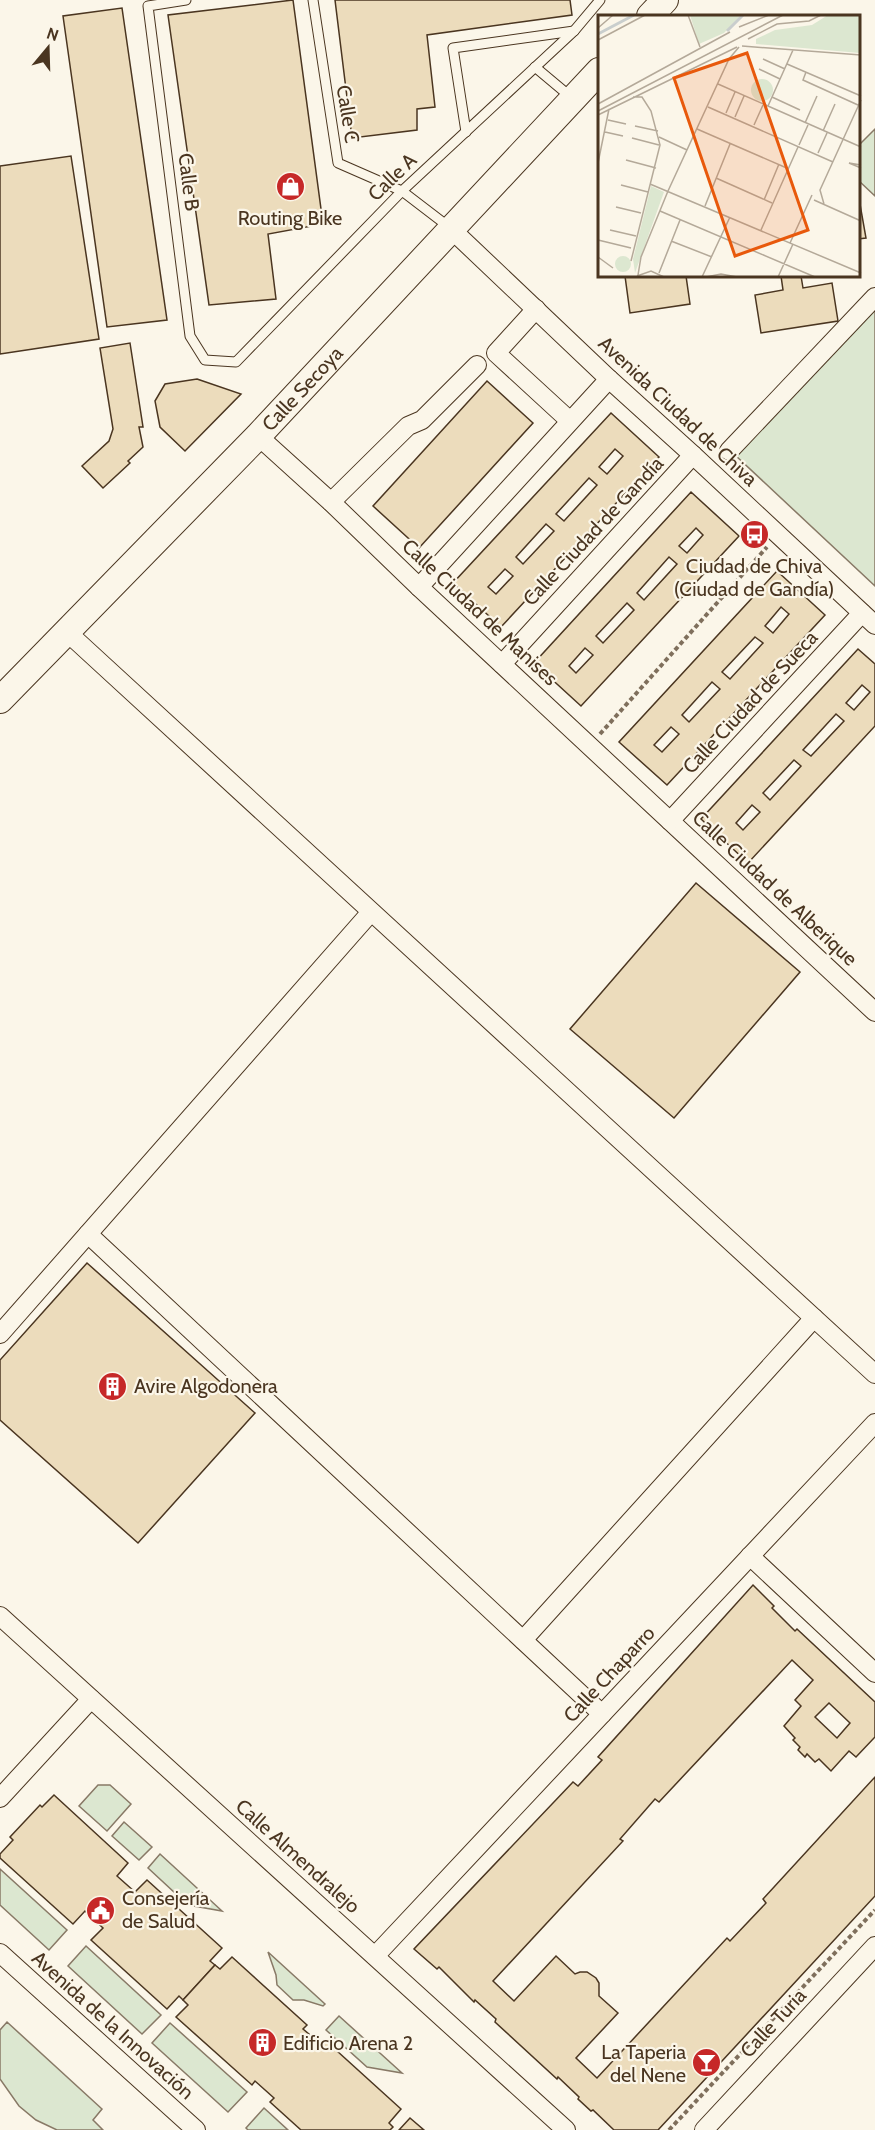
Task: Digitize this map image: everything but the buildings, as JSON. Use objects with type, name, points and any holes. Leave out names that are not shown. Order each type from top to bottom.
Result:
[{"type":"main road","points":[[651,15],[665,0]]},
{"type":"main road","name":"Calle Secoya","points":[[0,700],[258,436],[598,72]]},
{"type":"street","name":"Avenida Ciudad de Chiva","points":[[450,228],[868,619]]},
{"type":"street","points":[[729,451],[875,297]]},
{"type":"street","points":[[536,309],[496,353],[570,421]]},
{"type":"street","points":[[331,502],[408,426],[422,420],[477,365]]},
{"type":"street","points":[[419,587],[609,379]]},
{"type":"street","name":"Calle Ciudad de Manises","points":[[258,436],[670,821]]},
{"type":"street","name":"Calle Ciudad de Gandía","points":[[502,664],[693,455]]},
{"type":"street","name":"Calle Ciudad de Sueca","points":[[670,821],[868,619]]},
{"type":"street","points":[[67,632],[875,1374]]},
{"type":"street","name":"Calle Ciudad de Alberique","points":[[670,821],[875,1012]]},
{"type":"street","points":[[0,1334],[371,912]]},
{"type":"street","points":[[88,1234],[602,1714]]},
{"type":"street","points":[[523,1640],[814,1318]]},
{"type":"street","name":"Calle Chaparro","points":[[375,1956],[875,1423]]},
{"type":"street","points":[[750,1556],[875,1673]]},
{"type":"street","name":"Calle Almendralejo","points":[[0,1616],[566,2130]]},
{"type":"street","points":[[0,1798],[91,1699]]},
{"type":"street","name":"Calle Turia","points":[[705,2130],[875,1946]]},
{"type":"street","name":"Avenida de la Innovación","points":[[0,1953],[196,2130]]},
{"type":"lane","name":"Calle B","points":[[186,0],[148,6],[190,336],[205,360]]},
{"type":"lane","name":"Calle C","points":[[313,0],[338,163],[402,191]]},
{"type":"lane","name":"Calle A","points":[[205,360],[236,362],[402,191],[574,31],[600,0]]},
{"type":"lane","points":[[465,132],[453,48],[574,31]]},
{"type":"lane","points":[[534,67],[573,99]]},
{"type":"lane","points":[[402,191],[450,228]]},
{"type":"path","points":[[590,746],[778,535]]},
{"type":"path","points":[[669,2130],[875,1910]]},
{"type":"green space","points":[[875,129],[875,196],[860,182],[860,144]]},
{"type":"green space","points":[[875,307],[875,586],[735,455]]},
{"type":"green space","points":[[98,1785],[110,1785],[131,1804],[107,1831],[79,1806]]},
{"type":"green space","points":[[124,1822],[152,1847],[139,1860],[112,1836]]},
{"type":"green space","points":[[160,1854],[222,1911],[188,1905],[148,1868]]},
{"type":"green space","points":[[0,1869],[67,1930],[49,1950],[0,1905]]},
{"type":"green space","points":[[86,1946],[161,2015],[142,2034],[68,1966]]},
{"type":"green space","points":[[268,1952],[325,2004],[323,2006],[304,2000],[293,2000],[277,1985]]},
{"type":"green space","points":[[339,2016],[402,2073],[367,2067],[326,2030]]},
{"type":"green space","points":[[7,2022],[102,2109],[93,2120],[103,2130],[57,2130],[36,2120],[19,2106],[0,2079],[0,2030]]},
{"type":"green space","points":[[170,2023],[247,2092],[228,2112],[152,2043]]},
{"type":"green space","points":[[264,2108],[288,2130],[248,2130],[246,2128]]},
{"type":"place","name":"Routing Bike","points":[[290,187]]},
{"type":"place","name":"Ciudad de Chiva (Ciudad de Gandía)","points":[[754,535]]},
{"type":"place","name":"Avire Algodonera","points":[[113,1386]]},
{"type":"place","name":"Consejería de Salud","points":[[101,1910]]},
{"type":"place","name":"Edificio Arena 2","points":[[262,2043]]},
{"type":"place","name":"La Taperia del Nene","points":[[707,2063]]}]
